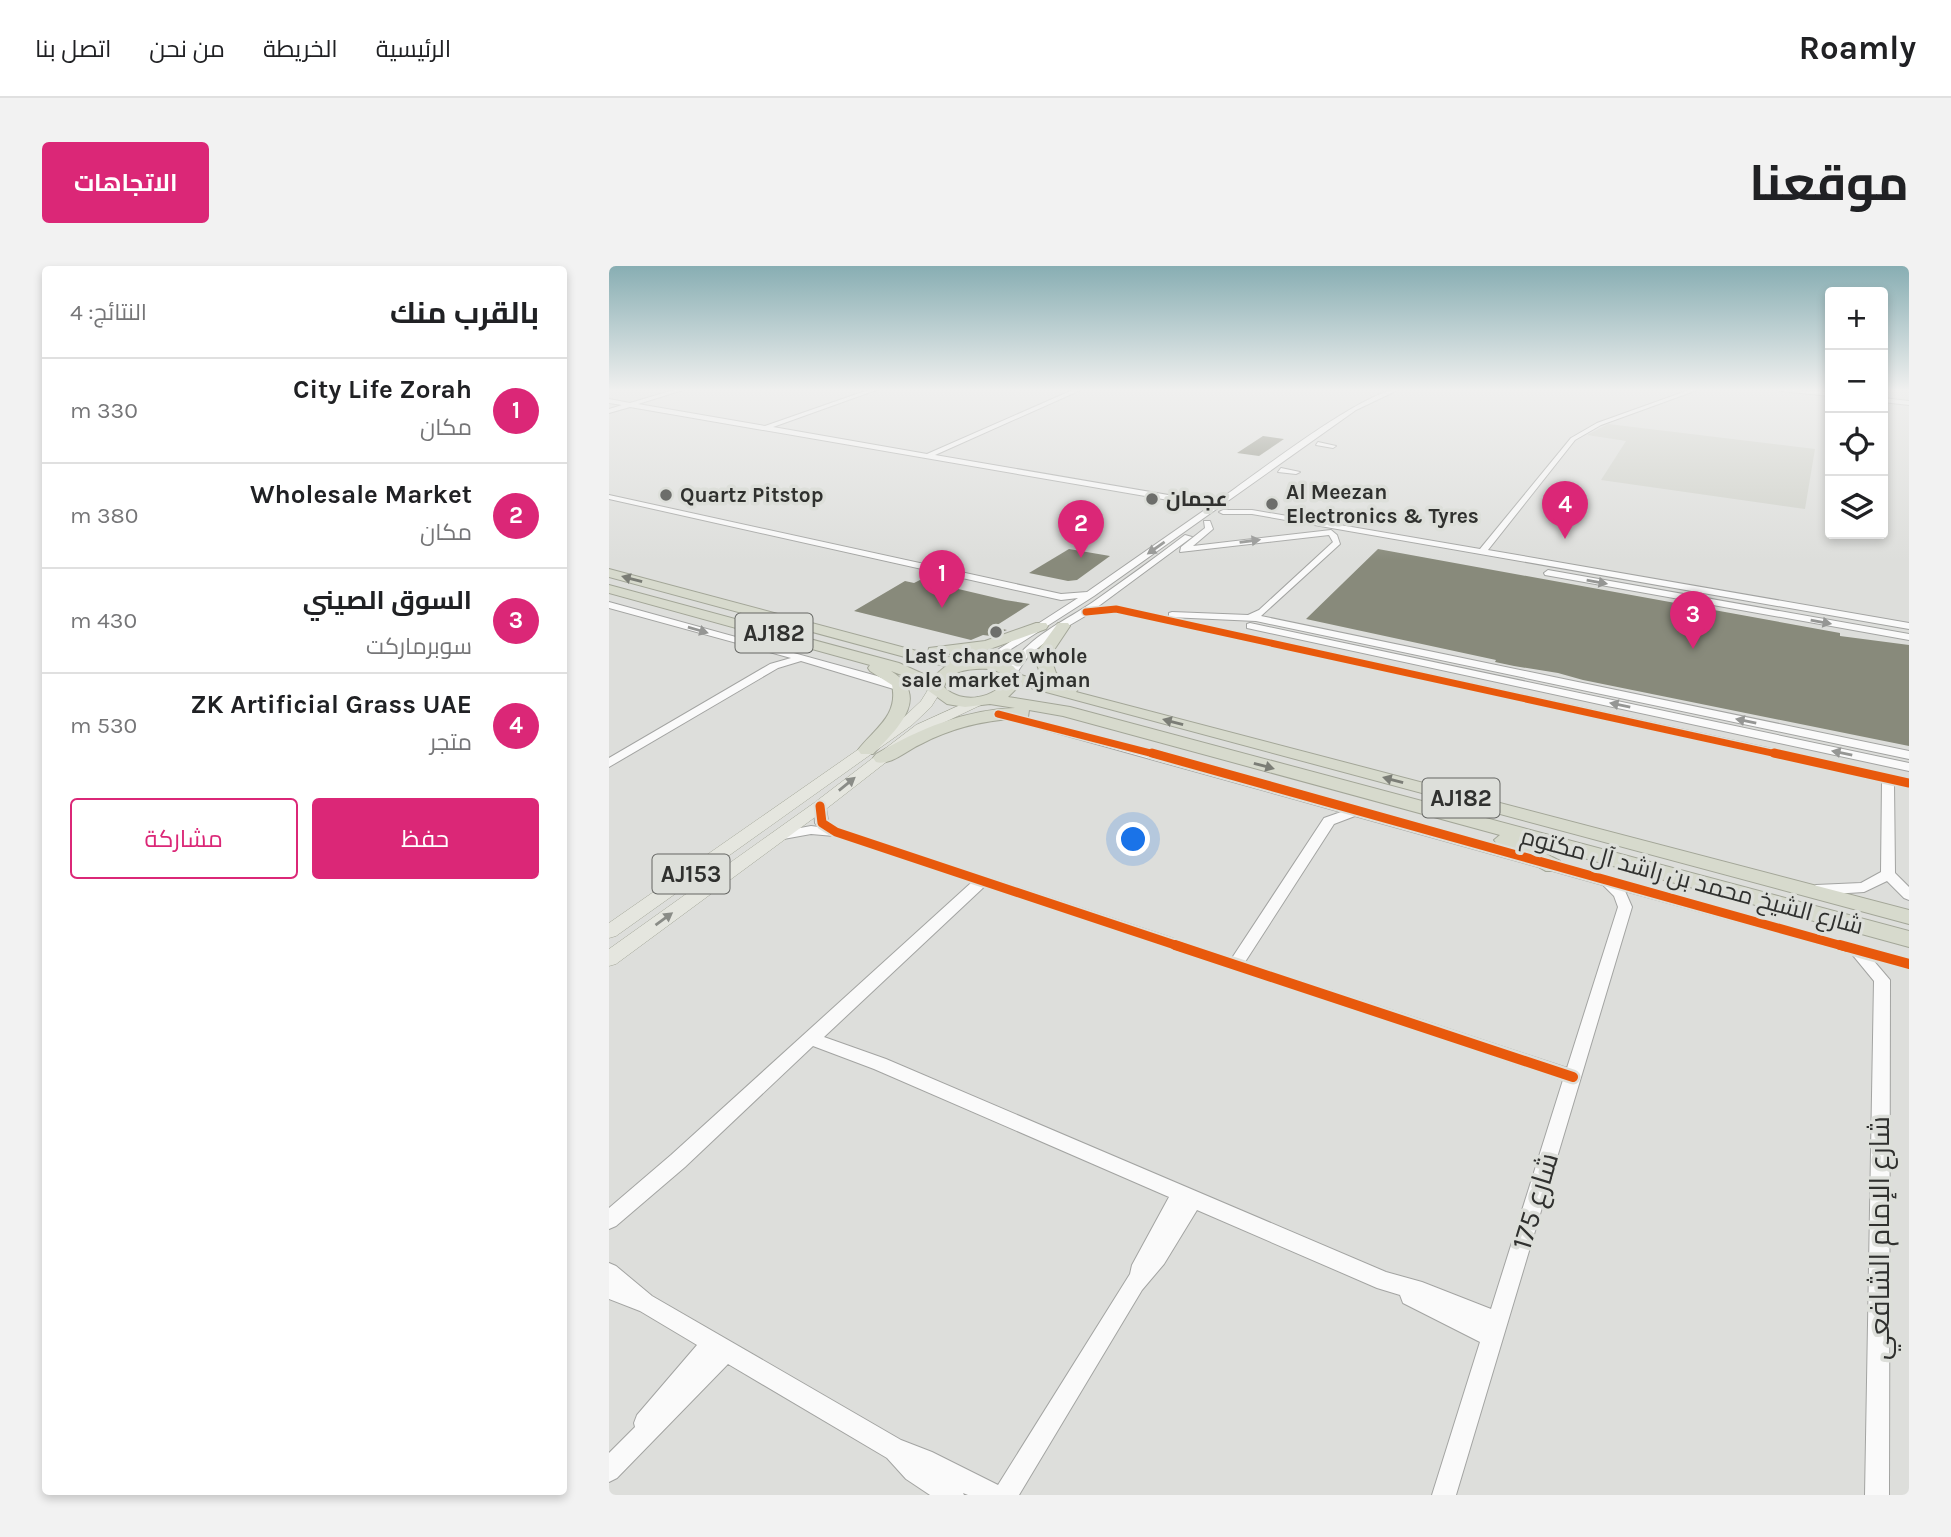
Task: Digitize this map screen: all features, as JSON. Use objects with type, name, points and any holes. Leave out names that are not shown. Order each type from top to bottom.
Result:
[{"type":"highway","name":"AJ182","points":[[609,573],[933,660],[975,664]]},
{"type":"highway","name":"AJ182","points":[[609,589],[854,654],[907,671],[935,688]]},
{"type":"highway","points":[[642,614],[701,613]]},
{"type":"highway","points":[[887,648],[935,651],[973,648],[1001,642],[1041,626]]},
{"type":"highway","points":[[874,754],[974,717],[1038,714],[1101,729],[1133,721],[1122,702],[1067,687],[1049,676],[1042,656],[1063,626]]},
{"type":"highway","points":[[854,654],[894,678],[903,697],[901,709],[874,754]]},
{"type":"highway","points":[[935,688],[945,674],[975,664]]},
{"type":"highway","name":"شارع الشيخ محمد بن راشد آل مكتوم","points":[[975,664],[1000,666],[1013,675],[1133,721],[1420,807],[1909,939]]},
{"type":"highway","points":[[983,700],[1008,690],[1013,675]]},
{"type":"highway","name":"شارع الشيخ محمد بن راشد آل مكتوم","points":[[935,688],[942,697],[949,699],[1052,708],[1133,721],[1909,917]]},
{"type":"highway","points":[[1420,807],[1445,820],[1500,838],[1553,866]]},
{"type":"main road","name":"AJ153","points":[[609,959],[820,806],[914,715],[935,688]]},
{"type":"main road","name":"AJ153","points":[[609,932],[874,754],[921,728],[983,700]]},
{"type":"street","points":[[872,446],[1136,489],[1219,509],[1351,527],[1366,532],[1909,626]]},
{"type":"street","points":[[929,456],[950,446]]},
{"type":"street","points":[[1013,675],[1017,660],[1028,649],[1129,581],[1207,523],[1247,484],[1302,446]]},
{"type":"street","points":[[975,664],[1069,609],[1139,561],[1188,520],[1238,502],[1315,446]]},
{"type":"street","points":[[1482,552],[1567,446]]},
{"type":"street","points":[[1275,454],[1288,456]]},
{"type":"street","points":[[1281,470],[1296,472]]},
{"type":"street","points":[[1230,486],[1247,484]]},
{"type":"street","points":[[609,498],[1061,597],[1091,594]]},
{"type":"street","points":[[1238,502],[1241,508],[1252,512]]},
{"type":"street","points":[[1129,581],[1153,572],[1207,533],[1207,523]]},
{"type":"street","points":[[1183,550],[1312,533],[1366,532]]},
{"type":"street","points":[[1312,533],[1909,637]]},
{"type":"street","points":[[1251,617],[1262,612],[1337,542],[1333,535]]},
{"type":"street","points":[[1517,558],[1528,554]]},
{"type":"street","points":[[1119,562],[1139,561]]},
{"type":"street","points":[[1107,596],[1107,604],[1116,609],[1147,617],[1909,783]]},
{"type":"street","points":[[1061,597],[1069,609]]},
{"type":"street","points":[[611,606],[881,680],[901,688]]},
{"type":"street","points":[[1086,612],[1116,609]]},
{"type":"street","points":[[1147,617],[1251,617],[1908,758]]},
{"type":"street","points":[[1209,629],[1212,622],[1226,621],[1778,739],[1908,758]]},
{"type":"street","points":[[774,666],[781,653]]},
{"type":"street","points":[[609,763],[774,666],[804,660]]},
{"type":"street","points":[[998,714],[1032,721],[1908,964]]},
{"type":"street","points":[[1776,755],[1778,739]]},
{"type":"street","points":[[609,750],[623,754]]},
{"type":"street","points":[[1888,779],[1888,874],[1909,895]]},
{"type":"street","points":[[1322,801],[1329,821]]},
{"type":"street","points":[[820,806],[822,823],[836,832]]},
{"type":"street","points":[[1235,965],[1329,821],[1338,815],[1357,811]]},
{"type":"street","points":[[778,836],[811,830],[836,832],[1573,1077]]},
{"type":"street","points":[[1808,890],[1864,887],[1888,874]]},
{"type":"street","points":[[609,1220],[678,1161],[982,881]]},
{"type":"street","points":[[1608,882],[1620,894],[1625,907],[1638,899],[1657,895]]},
{"type":"street","name":"شارع 175","points":[[1444,1495],[1625,907]]},
{"type":"street","points":[[609,922],[632,916]]},
{"type":"street","points":[[1856,950],[1882,980],[1891,970],[1908,964]]},
{"type":"street","name":"شارع الإمام الشافعي","points":[[1877,1495],[1882,980]]},
{"type":"street","points":[[816,1035],[1495,1329]]},
{"type":"street","points":[[1005,1495],[1135,1283],[1157,1257],[1187,1196]]},
{"type":"street","points":[[609,1273],[647,1304],[895,1450],[924,1460],[993,1495]]},
{"type":"street","points":[[609,1289],[647,1304]]},
{"type":"street","points":[[615,1463],[719,1347]]},
{"type":"street","points":[[895,1450],[914,1471],[952,1495]]},
{"type":"shaded area","points":[[1623,446],[1793,446],[1815,449],[1805,509],[1601,480]]},
{"type":"building","points":[[1247,446],[1273,446],[1259,456],[1237,453]]},
{"type":"building","points":[[1069,549],[1110,556],[1077,580],[1068,581],[1029,573]]},
{"type":"building","points":[[1378,549],[1840,633],[1840,636],[1909,645],[1909,746],[1495,662],[1496,660],[1306,619]]},
{"type":"building","points":[[920,580],[1030,604],[994,627],[1007,630],[971,640],[854,611],[905,581],[914,583]]},
{"type":"cycle path","points":[[1086,612],[1116,609],[1909,783]]},
{"type":"cycle path","points":[[998,714],[1093,737],[1909,964]]},
{"type":"cycle path","points":[[820,806],[822,823],[836,832],[1573,1077]]},
{"type":"place","name":"Quartz Pitstop","points":[[666,495]]},
{"type":"place","name":"عجمان","points":[[1152,499]]},
{"type":"place","name":"Al Meezan Electronics & Tyres","points":[[1272,504]]},
{"type":"place","name":"ZK Artificial Grass UAE","points":[[1565,539]]},
{"type":"place","name":"Wholesale Market","points":[[1081,558]]},
{"type":"place","name":"City Life Zorah","points":[[942,608]]},
{"type":"place","name":"Last chance whole sale market Ajman","points":[[996,632]]},
{"type":"place","name":"السوق الصيني","points":[[1693,649]]}]
